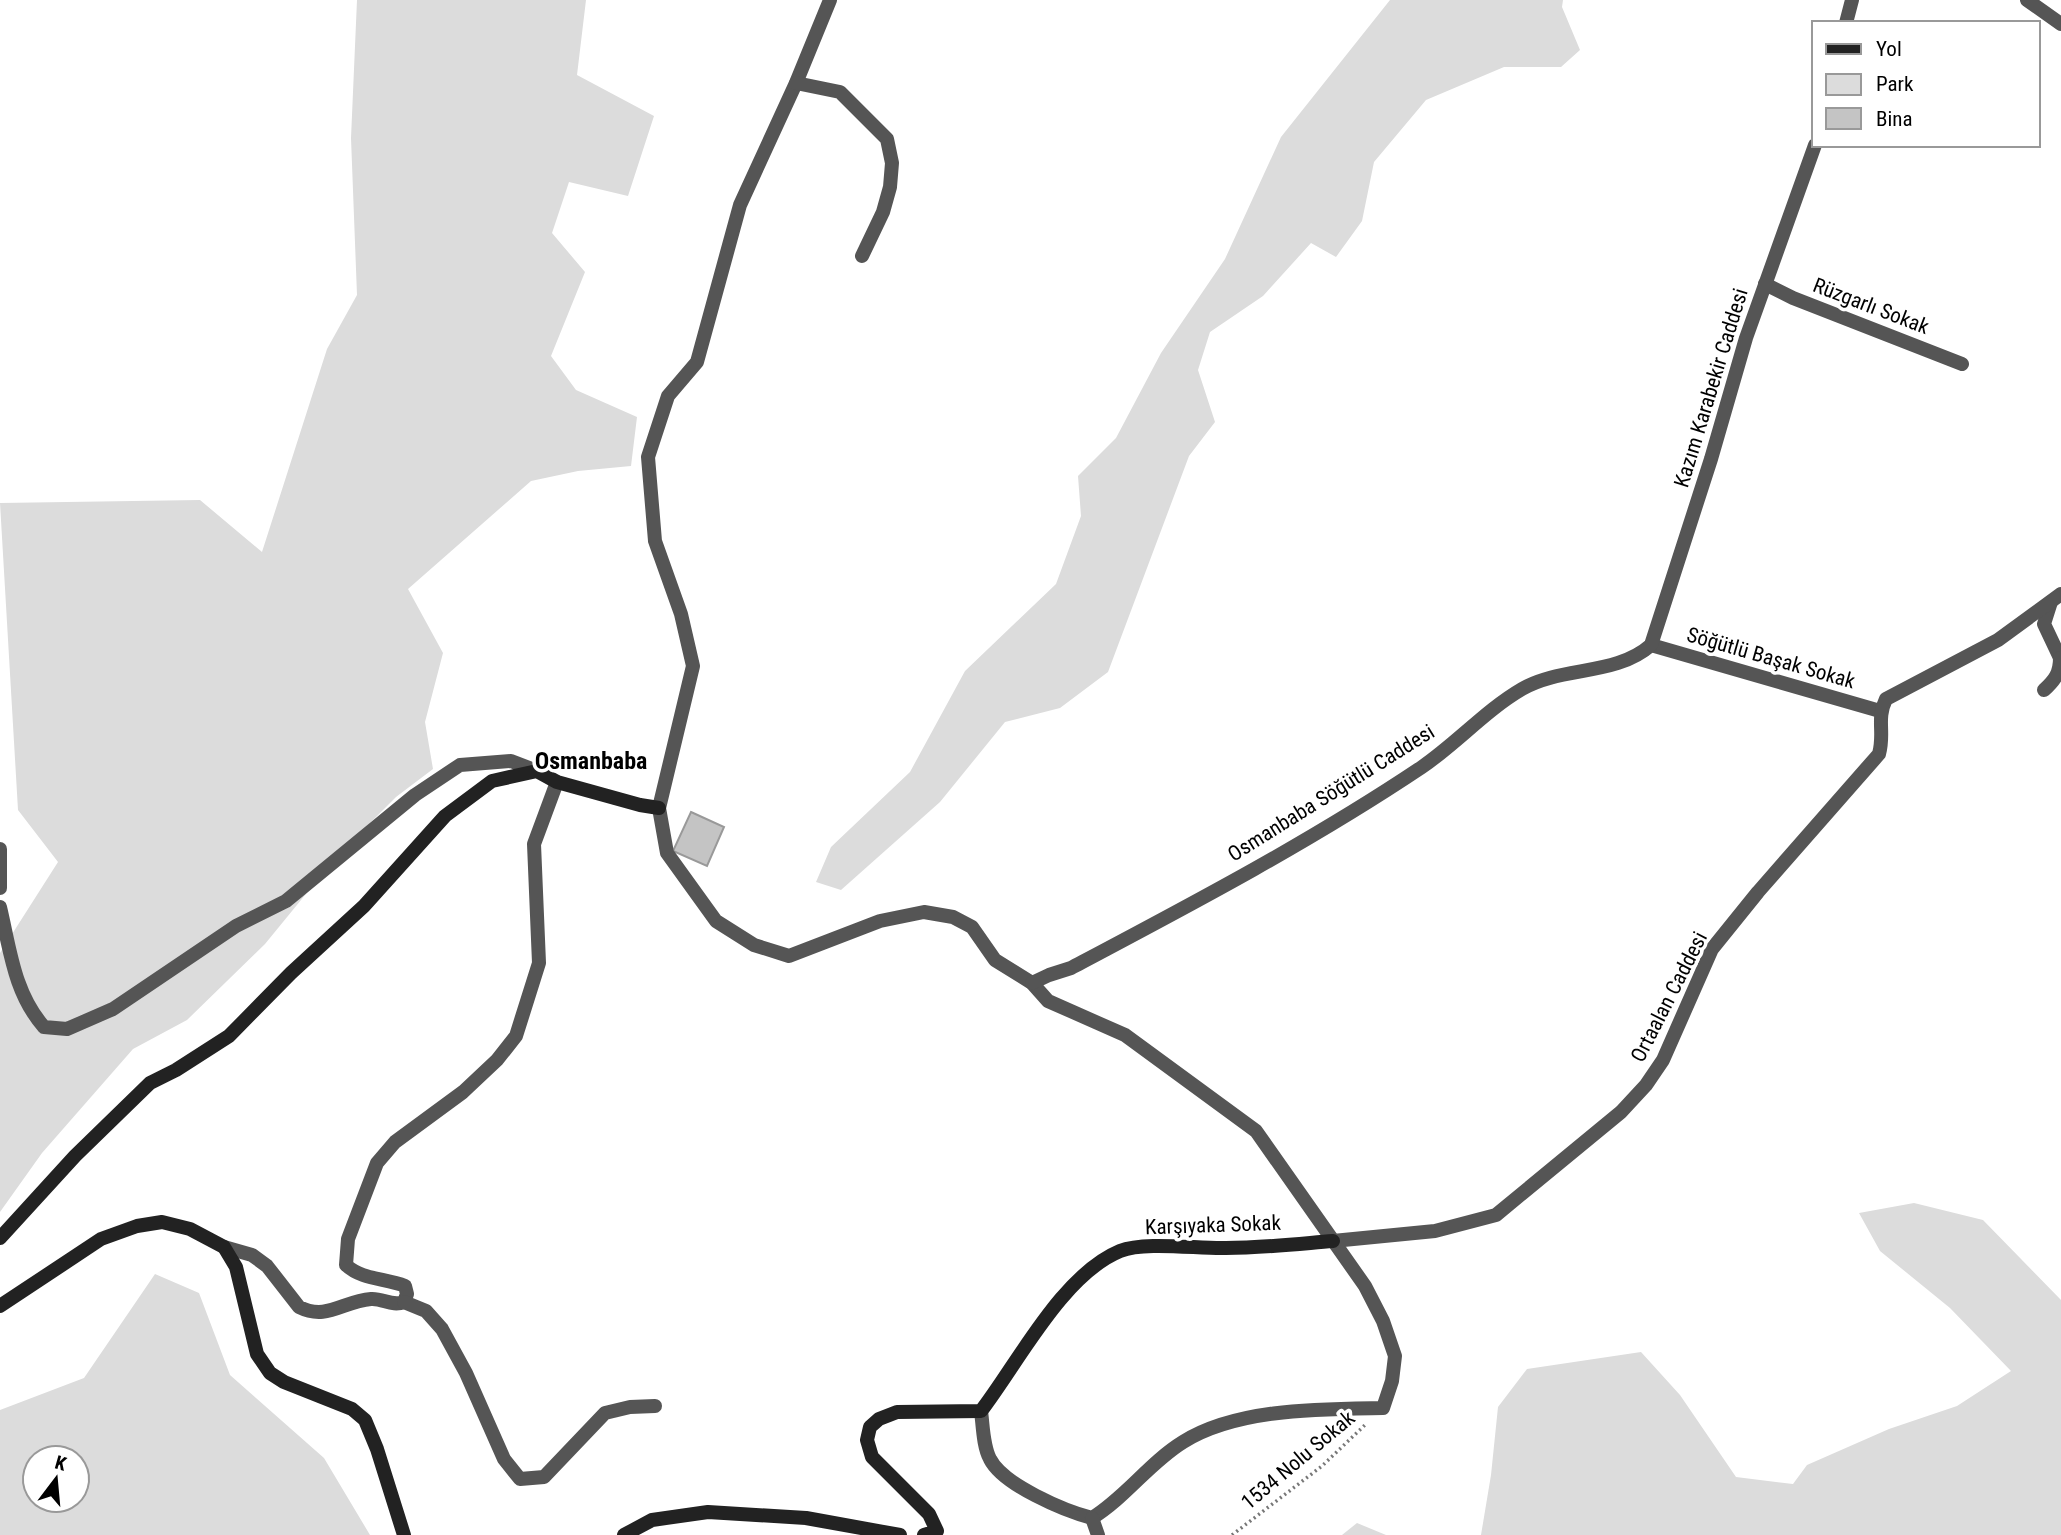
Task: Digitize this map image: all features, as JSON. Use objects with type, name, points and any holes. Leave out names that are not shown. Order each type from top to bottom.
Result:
[{"type":"street","points":[[0,907],[17,983],[30,1011],[44,1027],[67,1030],[113,1009],[236,926],[286,901],[415,795],[460,765],[511,761],[557,782],[640,806],[659,808],[693,666],[681,614],[655,541],[648,457],[668,396],[697,362],[740,205],[796,83],[830,0]]},
{"type":"street","points":[[1847,21],[1852,0]]},
{"type":"street","points":[[2026,0],[2061,24]]},
{"type":"street","points":[[796,83],[840,92],[887,139],[892,163],[890,187],[883,212],[862,256]]},
{"type":"street","name":"Kazım Karabekir Caddesi","points":[[1651,645],[1746,338],[1814,147]]},
{"type":"street","name":"Rüzgarlı Sokak","points":[[1765,284],[1793,298],[1962,364]]},
{"type":"street","points":[[2044,690],[2054,681],[2060,670],[2060,659],[2045,624],[2056,598]]},
{"type":"street","points":[[1880,711],[1886,699],[1998,640],[2056,598]]},
{"type":"street","name":"Söğütlü Başak Sokak","points":[[1651,645],[1880,711]]},
{"type":"street","name":"Osmanbaba Söğütlü Caddesi","points":[[1032,983],[1071,968],[1294,845],[1423,766],[1514,694],[1539,679],[1637,658],[1651,645]]},
{"type":"street","name":"Ortaalan Caddesi","points":[[1333,1241],[1435,1231],[1496,1215],[1620,1112],[1646,1085],[1663,1060],[1712,949],[1758,892],[1879,754],[1883,741],[1880,711]]},
{"type":"street","points":[[0,1238],[75,1156],[150,1083],[176,1070],[229,1036],[291,973],[364,906],[445,816],[492,780],[537,771]]},
{"type":"street","points":[[404,1303],[407,1294],[405,1286],[356,1274],[346,1265],[348,1239],[377,1163],[395,1142],[463,1092],[497,1060],[516,1036],[539,963],[534,844],[557,782]]},
{"type":"street","name":"Karşıyaka Sokak","points":[[659,808],[667,853],[683,877],[716,921],[754,945],[789,956],[880,921],[925,912],[953,917],[972,927],[995,960],[1032,983],[1048,1001],[1125,1035],[1256,1131],[1333,1241]]},
{"type":"street","points":[[0,849],[0,888]]},
{"type":"street","points":[[0,1306],[101,1238],[137,1226],[162,1222],[190,1229],[224,1247],[252,1255],[299,1307],[306,1311],[323,1314],[353,1301],[374,1299],[397,1305],[404,1303],[426,1311],[442,1329],[466,1373],[504,1459],[520,1479],[544,1477],[605,1413],[630,1407],[655,1406]]},
{"type":"street","points":[[1092,1518],[1113,1503],[1174,1448],[1209,1430],[1264,1415],[1383,1408],[1392,1381],[1395,1356],[1383,1321],[1365,1286],[1333,1241]]},
{"type":"street","name":"Karşıyaka Sokak","points":[[981,1411],[1004,1382],[1042,1321],[1089,1270],[1121,1251],[1150,1247],[1228,1248],[1333,1241]]},
{"type":"street","points":[[224,1247],[236,1267],[257,1354],[270,1373],[284,1382],[352,1409],[365,1420],[404,1535]]},
{"type":"street","points":[[924,1535],[937,1531],[929,1514],[872,1457],[867,1440],[870,1427],[879,1419],[897,1412],[981,1411],[989,1458],[1004,1477],[1047,1500],[1092,1518]]},
{"type":"street","points":[[624,1535],[652,1520],[708,1512],[806,1518],[900,1535]]},
{"type":"street","points":[[1092,1518],[1097,1535]]},
{"type":"path","name":"1534 Nolu Sokak","points":[[1232,1535],[1321,1466],[1383,1408]]},
{"type":"green space","points":[[357,0],[586,0],[577,75],[654,116],[628,196],[569,182],[552,233],[585,272],[551,356],[576,390],[637,417],[631,466],[578,471],[531,481],[408,589],[443,653],[425,722],[433,769],[396,797],[337,856],[265,944],[187,1020],[133,1049],[42,1153],[0,1212],[0,953],[58,862],[18,810],[0,503],[200,500],[262,552],[327,349],[357,295],[351,138]]},
{"type":"green space","points":[[1390,0],[1563,0],[1562,7],[1580,50],[1561,67],[1504,67],[1426,100],[1374,162],[1362,221],[1336,257],[1311,243],[1263,296],[1210,332],[1198,370],[1215,422],[1189,456],[1108,672],[1060,708],[1005,722],[940,802],[841,890],[816,882],[831,847],[910,772],[965,671],[1056,584],[1081,516],[1078,476],[1116,438],[1161,353],[1225,259],[1281,137]]},
{"type":"green space","points":[[1914,1203],[1983,1220],[2061,1300],[2061,1535],[1481,1535],[1498,1407],[1527,1369],[1641,1352],[1680,1395],[1736,1477],[1793,1484],[1807,1465],[1889,1429],[1957,1406],[2011,1371],[1950,1308],[1880,1251],[1859,1213]]},
{"type":"green space","points":[[155,1274],[199,1293],[230,1375],[324,1458],[370,1535],[0,1535],[0,1410],[84,1378]]},
{"type":"green space","points":[[1357,1523],[1386,1535],[1342,1535]]},
{"type":"building","points":[[691,812],[724,827],[707,866],[673,851]]},
{"type":"district","name":"Osmanbaba","points":[[591,761]]}]
